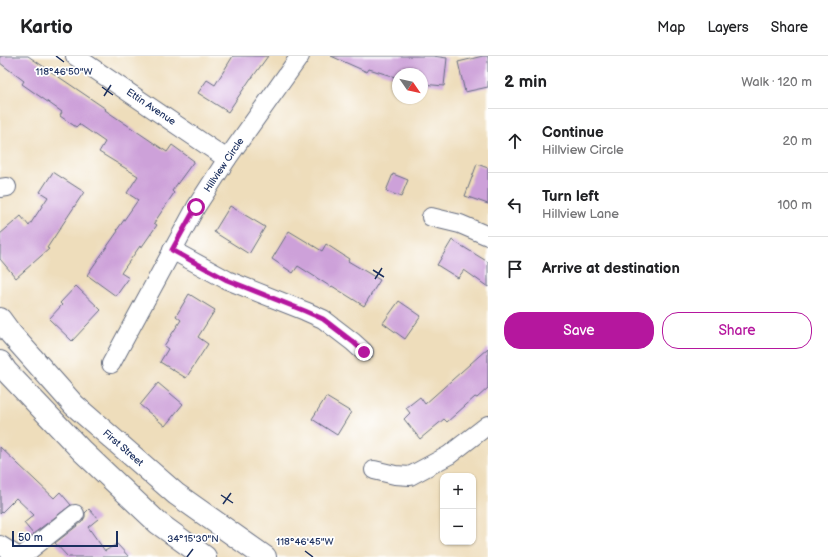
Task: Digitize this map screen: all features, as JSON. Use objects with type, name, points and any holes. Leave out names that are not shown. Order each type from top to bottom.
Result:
[{"type":"main road","name":"First Street","points":[[0,319],[11,334],[74,405],[176,494],[265,557]]},
{"type":"main road","points":[[28,352],[2,370],[82,451],[158,523],[204,557]]},
{"type":"street","name":"Ettin Avenue","points":[[76,56],[227,159]]},
{"type":"street","name":"Hillview Circle","points":[[111,364],[196,207],[227,159],[300,56]]},
{"type":"street","points":[[431,217],[460,224],[488,236]]},
{"type":"street","points":[[172,250],[227,280],[323,319],[364,352]]},
{"type":"street","points":[[374,470],[394,475],[410,476],[449,455],[488,425]]},
{"type":"street","points":[[0,546],[20,557],[75,514]]},
{"type":"building","points":[[0,56],[28,56],[167,152],[172,145],[194,161],[172,191],[174,193],[154,223],[157,225],[121,273],[129,278],[116,296],[87,275],[138,200],[127,193],[138,176],[99,152],[105,142],[79,124],[76,127],[60,116],[62,112],[22,84],[24,81],[0,63]]},
{"type":"building","points":[[233,56],[268,56],[228,112],[198,93],[207,80],[215,85]]},
{"type":"building","points":[[331,56],[433,56],[447,58],[444,86],[428,85],[428,68],[392,68],[392,76],[369,69],[367,72]]},
{"type":"building","points":[[488,56],[488,87],[465,92],[458,62]]},
{"type":"building","points":[[477,164],[488,168],[488,204],[465,196]]},
{"type":"building","points":[[53,172],[84,192],[47,248],[49,249],[16,278],[0,259],[0,234],[21,216],[29,226],[48,197],[40,192]]},
{"type":"building","points":[[393,174],[408,180],[401,197],[386,191]]},
{"type":"building","points":[[230,206],[265,227],[249,254],[214,232]]},
{"type":"building","points":[[289,231],[322,251],[326,244],[349,259],[348,261],[380,280],[364,306],[298,266],[293,273],[272,259]]},
{"type":"building","points":[[452,240],[488,262],[488,287],[464,270],[458,278],[437,265]]},
{"type":"building","points":[[76,286],[101,310],[72,341],[49,319],[62,305],[60,303]]},
{"type":"building","points":[[189,294],[215,310],[198,337],[208,344],[186,378],[160,362],[168,349],[164,346],[181,320],[176,316]]},
{"type":"building","points":[[399,301],[421,316],[405,339],[383,323]]},
{"type":"building","points":[[488,348],[488,388],[477,398],[475,397],[447,422],[444,419],[420,439],[404,419],[410,413],[406,408],[420,397],[425,404]]},
{"type":"building","points":[[158,383],[183,404],[165,426],[140,405]]},
{"type":"building","points":[[326,397],[351,412],[337,435],[312,419]]},
{"type":"building","points":[[0,447],[54,498],[60,492],[71,505],[33,534],[24,523],[34,515],[16,498],[0,514]]},
{"type":"building","points":[[89,509],[98,519],[88,527],[105,551],[117,544],[129,557],[68,557],[55,543],[82,522],[85,517],[85,513]]},
{"type":"route","points":[[196,207],[172,250],[227,280],[323,319],[364,352]]}]
